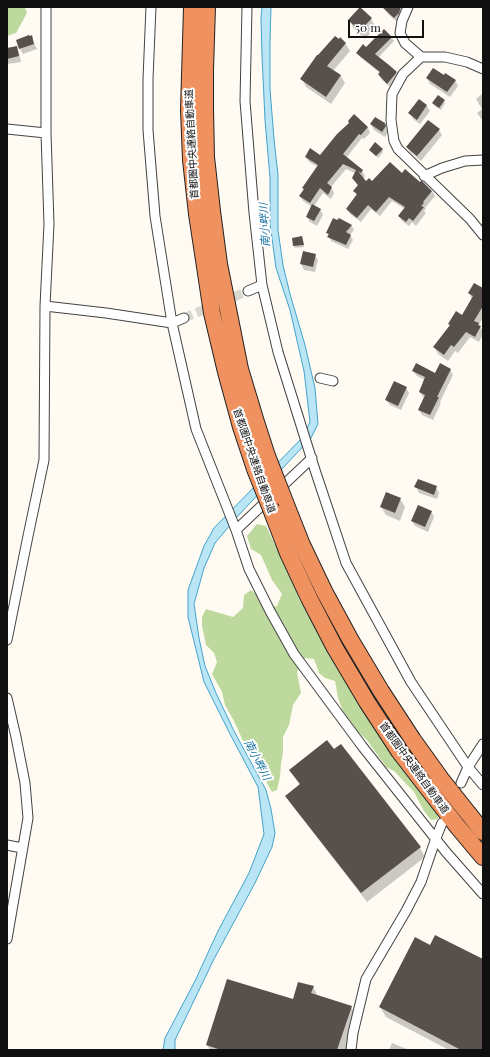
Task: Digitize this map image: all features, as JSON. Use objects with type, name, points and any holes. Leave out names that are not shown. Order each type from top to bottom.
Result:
[{"type":"highway","name":"首都圏中央連絡自動車道","points":[[192,7],[189,110],[191,160],[197,214],[212,313],[241,427],[255,469],[288,553],[335,648],[367,702],[399,751],[483,857]]},
{"type":"highway","name":"首都圏中央連絡自動車道","points":[[207,7],[205,70],[206,157],[214,226],[223,286],[240,369],[267,456],[302,545],[324,591],[350,639],[381,692],[412,740],[483,832]]},
{"type":"street","points":[[7,640],[44,460],[45,306],[49,224],[46,133],[46,7]]},
{"type":"street","points":[[151,7],[148,79],[148,130],[155,216],[172,323],[196,429],[250,569],[270,611],[294,654],[362,746],[446,852],[483,894]]},
{"type":"street","points":[[247,7],[244,101],[254,213],[262,285],[278,352],[346,563],[412,682],[468,767],[483,786]]},
{"type":"street","points":[[408,7],[402,21],[400,33],[405,43],[421,57],[445,57],[467,62],[483,69]]},
{"type":"street","points":[[421,57],[403,74],[392,94],[391,120],[394,141],[398,149],[424,176],[470,219],[483,235]]},
{"type":"street","points":[[7,129],[46,133]]},
{"type":"street","points":[[424,176],[442,168],[465,161],[483,160]]},
{"type":"street","points":[[248,291],[262,285]]},
{"type":"street","points":[[45,306],[172,323],[184,318]]},
{"type":"street","points":[[320,378],[333,381]]},
{"type":"street","points":[[236,530],[312,458]]},
{"type":"street","points":[[7,698],[25,783],[28,818],[7,939]]},
{"type":"street","points":[[461,783],[468,767],[483,744]]},
{"type":"street","points":[[351,1050],[353,1033],[366,979],[406,911],[421,882],[442,823]]},
{"type":"street","points":[[7,845],[22,848]]},
{"type":"green space","points":[[7,7],[25,7],[27,13],[16,33],[7,36]]},
{"type":"green space","points":[[257,524],[266,526],[293,582],[300,601],[335,661],[438,805],[438,819],[431,820],[424,811],[414,792],[394,771],[386,767],[367,740],[359,733],[343,711],[338,698],[335,681],[325,678],[319,673],[314,659],[305,658],[297,672],[301,693],[293,705],[289,725],[283,737],[280,777],[277,790],[272,792],[260,767],[243,741],[225,705],[222,692],[212,674],[217,662],[214,653],[206,645],[202,626],[202,617],[206,609],[233,617],[243,608],[244,595],[251,590],[258,596],[263,608],[277,606],[282,594],[272,580],[261,555],[251,549],[247,536]]},
{"type":"water","points":[[262,7],[271,7],[270,89],[278,175],[278,230],[283,265],[315,388],[318,424],[311,438],[236,518],[215,543],[204,568],[194,604],[205,666],[234,731],[266,790],[275,833],[272,847],[255,883],[214,959],[175,1040],[175,1050],[163,1050],[165,1038],[195,981],[218,931],[249,873],[264,834],[258,787],[204,682],[188,617],[188,590],[204,546],[214,528],[303,437],[310,422],[304,371],[290,310],[276,268],[270,224],[270,178],[265,120],[262,55]]},
{"type":"building","points":[[360,7],[372,18],[360,31],[348,20]]},
{"type":"building","points":[[382,7],[401,7],[399,13],[394,18]]},
{"type":"building","points":[[384,29],[392,37],[375,54],[397,72],[387,84],[378,74],[380,72],[356,53],[363,44],[366,47]]},
{"type":"building","points":[[32,35],[34,44],[19,49],[16,40]]},
{"type":"building","points":[[335,36],[339,39],[340,37],[346,43],[327,66],[341,75],[326,97],[300,79],[317,55]]},
{"type":"building","points":[[17,46],[19,56],[7,59],[7,48]]},
{"type":"building","points":[[433,68],[456,80],[447,92],[426,78]]},
{"type":"building","points":[[438,95],[445,100],[439,108],[432,103]]},
{"type":"building","points":[[419,99],[427,105],[417,120],[408,113]]},
{"type":"building","points":[[354,114],[368,127],[361,135],[359,134],[343,154],[363,170],[361,173],[358,171],[366,181],[369,178],[372,181],[390,162],[402,173],[405,169],[420,182],[422,181],[432,191],[421,206],[424,207],[413,221],[409,218],[406,222],[398,216],[405,207],[389,197],[376,212],[368,205],[357,218],[346,209],[357,194],[353,191],[358,185],[352,178],[356,170],[343,164],[327,183],[332,187],[328,195],[320,188],[310,203],[299,196],[304,189],[302,188],[318,165],[305,157],[310,148],[320,155],[337,134],[349,123],[348,121]]},
{"type":"building","points":[[375,117],[385,123],[386,126],[382,132],[370,124]]},
{"type":"building","points":[[428,120],[440,129],[417,156],[406,147]]},
{"type":"building","points":[[375,142],[383,149],[376,156],[369,150]]},
{"type":"building","points":[[312,204],[321,209],[314,221],[306,217]]},
{"type":"building","points":[[333,218],[337,220],[339,218],[352,225],[346,232],[351,235],[346,245],[327,237],[329,234],[326,233]]},
{"type":"building","points":[[302,236],[304,245],[293,246],[292,238]]},
{"type":"building","points":[[303,251],[316,254],[313,267],[300,264]]},
{"type":"building","points":[[474,283],[483,288],[483,306],[474,321],[479,323],[478,325],[481,326],[475,337],[466,332],[454,347],[451,345],[444,355],[433,347],[450,325],[448,324],[456,311],[462,315],[473,296],[468,293]]},
{"type":"building","points":[[416,363],[435,373],[440,363],[451,369],[430,415],[418,410],[425,395],[419,392],[425,377],[412,371]]},
{"type":"building","points":[[394,381],[407,387],[398,406],[385,400]]},
{"type":"building","points":[[418,479],[437,486],[434,495],[414,487]]},
{"type":"building","points":[[386,492],[401,498],[395,513],[380,507]]},
{"type":"building","points":[[418,505],[432,511],[425,527],[411,521]]},
{"type":"building","points":[[327,740],[334,749],[341,744],[421,847],[361,893],[285,796],[300,784],[289,770]]},
{"type":"building","points":[[435,935],[483,959],[483,1050],[461,1050],[379,1007],[415,937],[430,945]]},
{"type":"building","points":[[227,979],[293,999],[298,982],[314,986],[311,993],[352,1006],[337,1050],[221,1050],[206,1045]]},
{"type":"tunnel","points":[[184,318],[248,291]]},
{"type":"water label","name":"南小畔川","points":[[265,225]]},
{"type":"water label","name":"南小畔川","points":[[257,760]]}]
